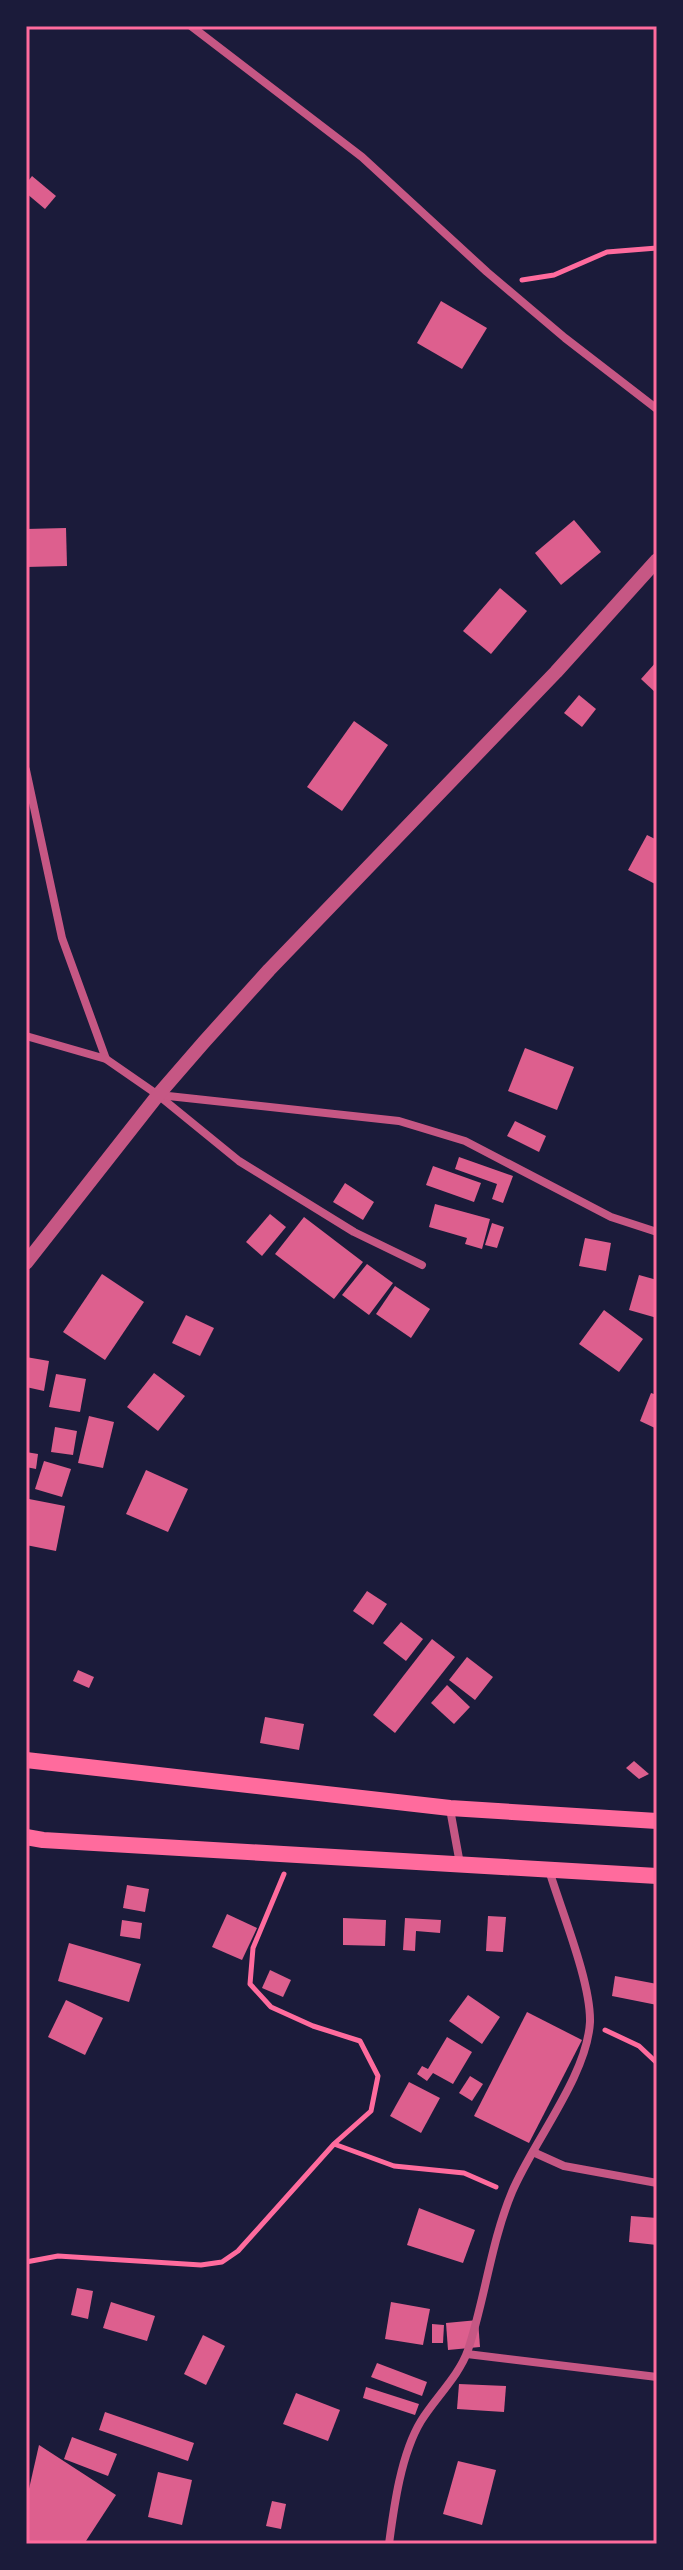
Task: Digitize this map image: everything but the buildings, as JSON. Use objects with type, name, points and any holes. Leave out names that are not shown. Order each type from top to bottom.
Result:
[{"type":"main road","points":[[26,1760],[450,1808],[657,1821]]},
{"type":"main road","points":[[26,1837],[657,1876]]},
{"type":"street","points":[[191,26],[362,157],[487,272],[565,338],[657,409]]},
{"type":"street","points":[[26,1263],[158,1095],[269,970],[520,709],[657,560]]},
{"type":"street","points":[[26,770],[62,938],[106,1059]]},
{"type":"street","points":[[26,1036],[106,1059],[158,1095],[239,1161],[354,1232],[422,1265]]},
{"type":"street","points":[[158,1095],[399,1121],[465,1141],[611,1217],[657,1232]]},
{"type":"street","points":[[450,1808],[460,1864]]},
{"type":"street","points":[[389,2544],[404,2467],[419,2424],[467,2354],[511,2194],[567,2090],[586,2044],[590,2022],[587,1993],[548,1868]]},
{"type":"street","points":[[533,2152],[575,2169],[657,2183]]},
{"type":"street","points":[[467,2354],[657,2377]]},
{"type":"path","points":[[487,272],[520,280],[554,275],[607,252],[657,248]]},
{"type":"path","points":[[26,2262],[58,2256],[201,2265],[222,2262],[238,2251],[334,2144],[371,2111],[378,2076],[360,2041],[313,2026],[271,2007],[250,1984],[253,1948],[292,1854]]},
{"type":"path","points":[[590,2022],[639,2046],[657,2063]]},
{"type":"path","points":[[334,2144],[394,2166],[464,2173],[511,2194]]}]
